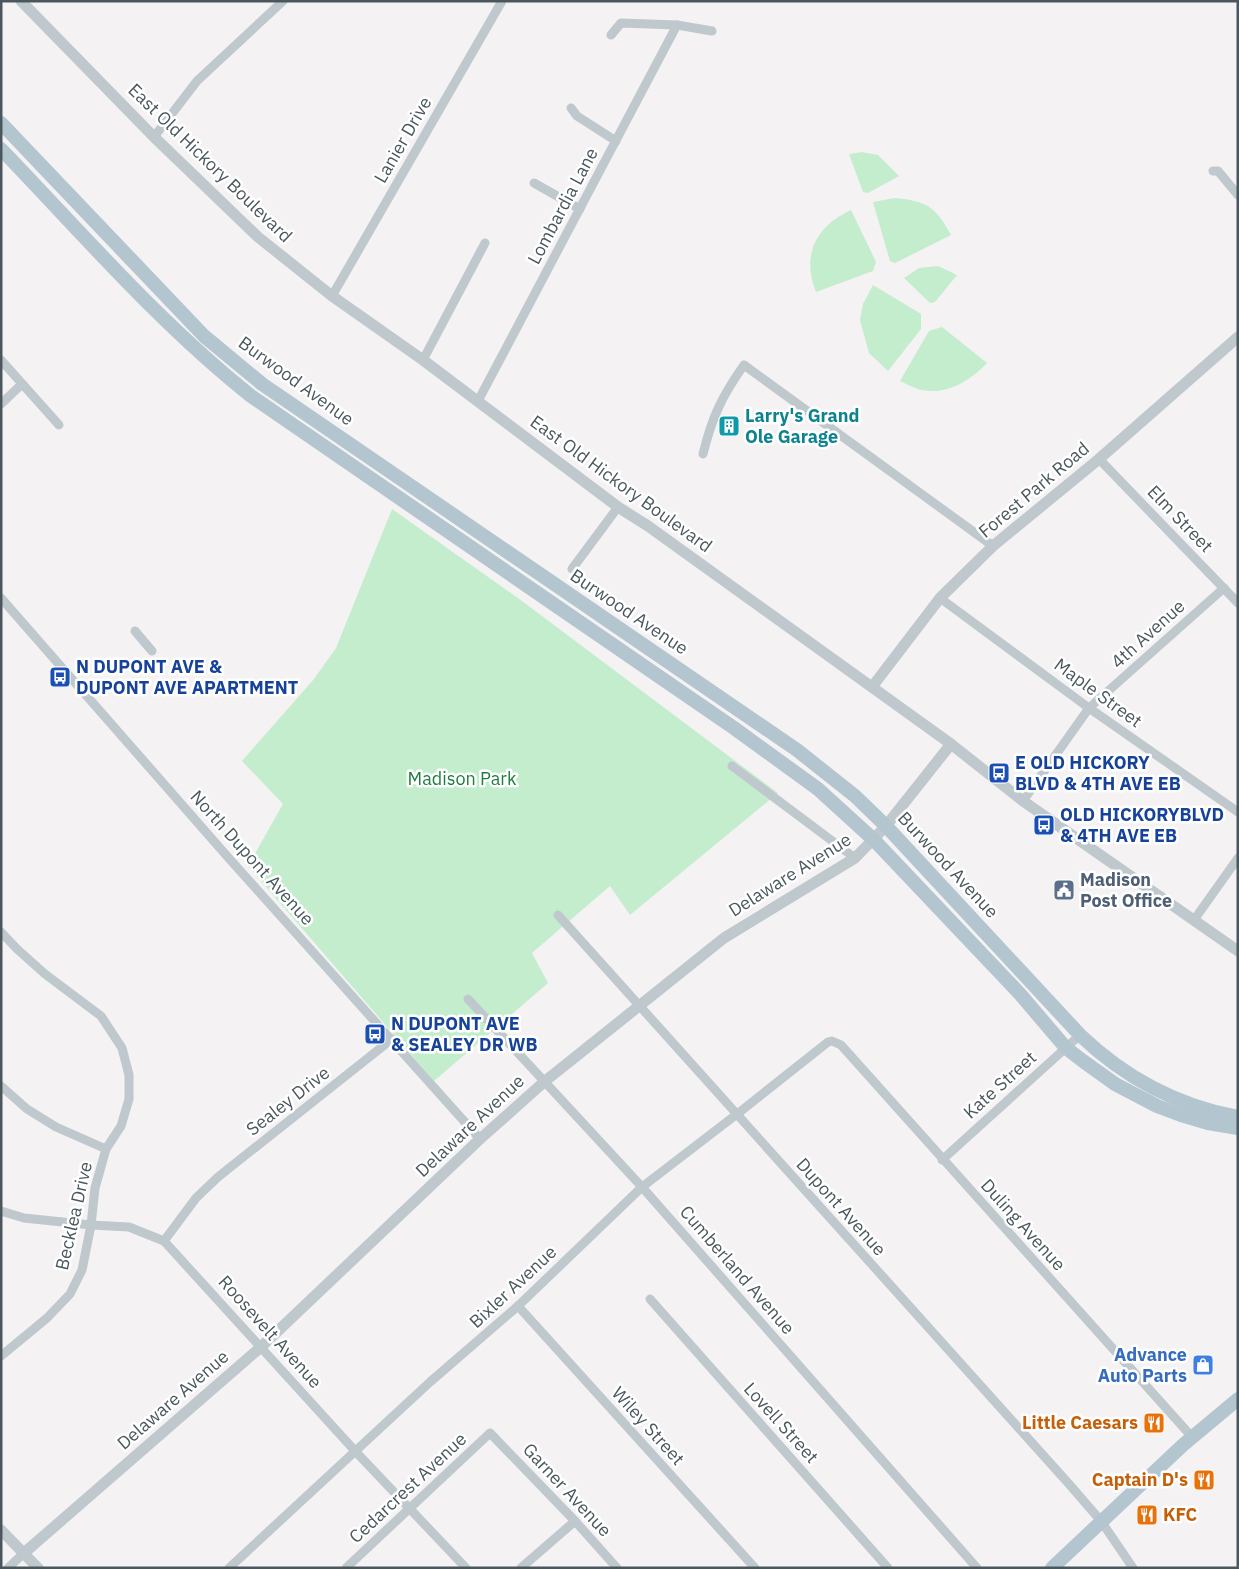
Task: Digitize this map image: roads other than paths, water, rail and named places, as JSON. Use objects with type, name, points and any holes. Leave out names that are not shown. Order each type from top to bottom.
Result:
[{"type":"main road","name":"Burwood Avenue","points":[[1,124],[204,336],[262,384],[796,750],[855,796],[886,826],[1080,1035],[1116,1066],[1157,1091],[1189,1104],[1238,1118]]},
{"type":"main road","name":"Burwood Avenue","points":[[1,149],[172,328],[213,366],[251,396],[734,728],[818,790],[874,840],[980,954],[1020,994],[1066,1048],[1115,1084],[1157,1106],[1208,1123],[1238,1128]]},
{"type":"main road","points":[[1052,1568],[1192,1437],[1238,1399]]},
{"type":"street","name":"East Old Hickory Boulevard","points":[[22,1],[154,138],[258,237],[332,296],[423,360],[618,507],[648,526],[952,744],[1023,801],[1238,951]]},
{"type":"street","points":[[154,138],[197,80],[283,1]]},
{"type":"street","name":"Lanier Drive","points":[[332,296],[502,1]]},
{"type":"street","points":[[611,35],[621,23],[677,26],[712,31]]},
{"type":"street","name":"Lombardia Lane","points":[[478,401],[677,26]]},
{"type":"street","points":[[571,108],[578,116],[616,141]]},
{"type":"street","points":[[1213,171],[1218,171],[1238,195]]},
{"type":"street","points":[[534,183],[580,209]]},
{"type":"street","points":[[423,360],[485,243]]},
{"type":"street","name":"Forest Park Road","points":[[872,687],[940,598],[993,546],[1099,459],[1238,338]]},
{"type":"street","points":[[1,360],[59,425]]},
{"type":"street","points":[[703,454],[713,419],[725,392],[744,365],[993,546]]},
{"type":"street","points":[[1,404],[22,384]]},
{"type":"street","name":"Elm Street","points":[[1099,459],[1238,603]]},
{"type":"street","points":[[572,569],[618,507]]},
{"type":"street","name":"4th Avenue","points":[[1023,801],[1089,708],[1224,588]]},
{"type":"street","name":"North Dupont Avenue","points":[[1,598],[90,693],[250,882],[480,1138]]},
{"type":"street","name":"Maple Street","points":[[940,598],[1089,708],[1238,812]]},
{"type":"street","points":[[135,631],[152,651]]},
{"type":"street","name":"Delaware Avenue","points":[[24,1553],[262,1346],[480,1138],[544,1082],[724,938],[855,858],[886,826],[952,744]]},
{"type":"street","points":[[732,766],[855,858]]},
{"type":"street","points":[[1194,920],[1238,858]]},
{"type":"street","name":"Dupont Avenue","points":[[558,914],[1101,1521],[1133,1568]]},
{"type":"street","name":"Becklea Drive","points":[[1,932],[45,974],[101,1016],[122,1048],[129,1075],[129,1099],[121,1126],[106,1149],[95,1188],[91,1225],[82,1270],[70,1294],[47,1318],[1,1356]]},
{"type":"street","name":"Cumberland Avenue","points":[[468,999],[642,1187],[977,1568]]},
{"type":"street","name":"Kate Street","points":[[942,1160],[1080,1035]]},
{"type":"street","name":"Sealey Drive","points":[[164,1241],[204,1190],[240,1159],[392,1039]]},
{"type":"street","name":"Duling Avenue","points":[[828,1042],[832,1041],[841,1046],[1192,1437]]},
{"type":"street","name":"Bixler Avenue","points":[[229,1568],[430,1382],[518,1306],[642,1187],[737,1115],[828,1042]]},
{"type":"street","points":[[1,1086],[27,1109],[56,1127],[106,1149]]},
{"type":"street","name":"Roosevelt Avenue","points":[[1,1211],[24,1218],[129,1227],[164,1241],[262,1346],[356,1452],[466,1568]]},
{"type":"street","name":"Lovell Street","points":[[650,1299],[888,1568]]},
{"type":"street","name":"Wiley Street","points":[[518,1306],[755,1568]]},
{"type":"street","name":"Cedarcrest Avenue","points":[[346,1568],[490,1433],[492,1435]]},
{"type":"street","name":"Garner Avenue","points":[[492,1435],[575,1521],[616,1568]]},
{"type":"street","points":[[521,1568],[575,1521]]},
{"type":"street","points":[[1,1530],[38,1568]]},
{"type":"street","points":[[8,1568],[24,1553]]},
{"type":"place","name":"Larry's Grand Ole Garage","points":[[729,426]]},
{"type":"place","name":"N DUPONT AVE & DUPONT AVE APARTMENT","points":[[60,677]]},
{"type":"place","name":"E OLD HICKORY BLVD & 4TH AVE EB","points":[[999,773]]},
{"type":"place","name":"OLD HICKORYBLVD & 4TH AVE EB","points":[[1044,825]]},
{"type":"place","name":"Madison Post Office","points":[[1064,890]]},
{"type":"place","name":"N DUPONT AVE & SEALEY DR WB","points":[[375,1034]]},
{"type":"place","name":"Advance Auto Parts","points":[[1203,1365]]},
{"type":"place","name":"Little Caesars","points":[[1154,1423]]},
{"type":"place","name":"Captain D's","points":[[1204,1480]]},
{"type":"place","name":"KFC","points":[[1147,1515]]},
{"type":"park label","name":"Madison Park","points":[[462,779]]}]
